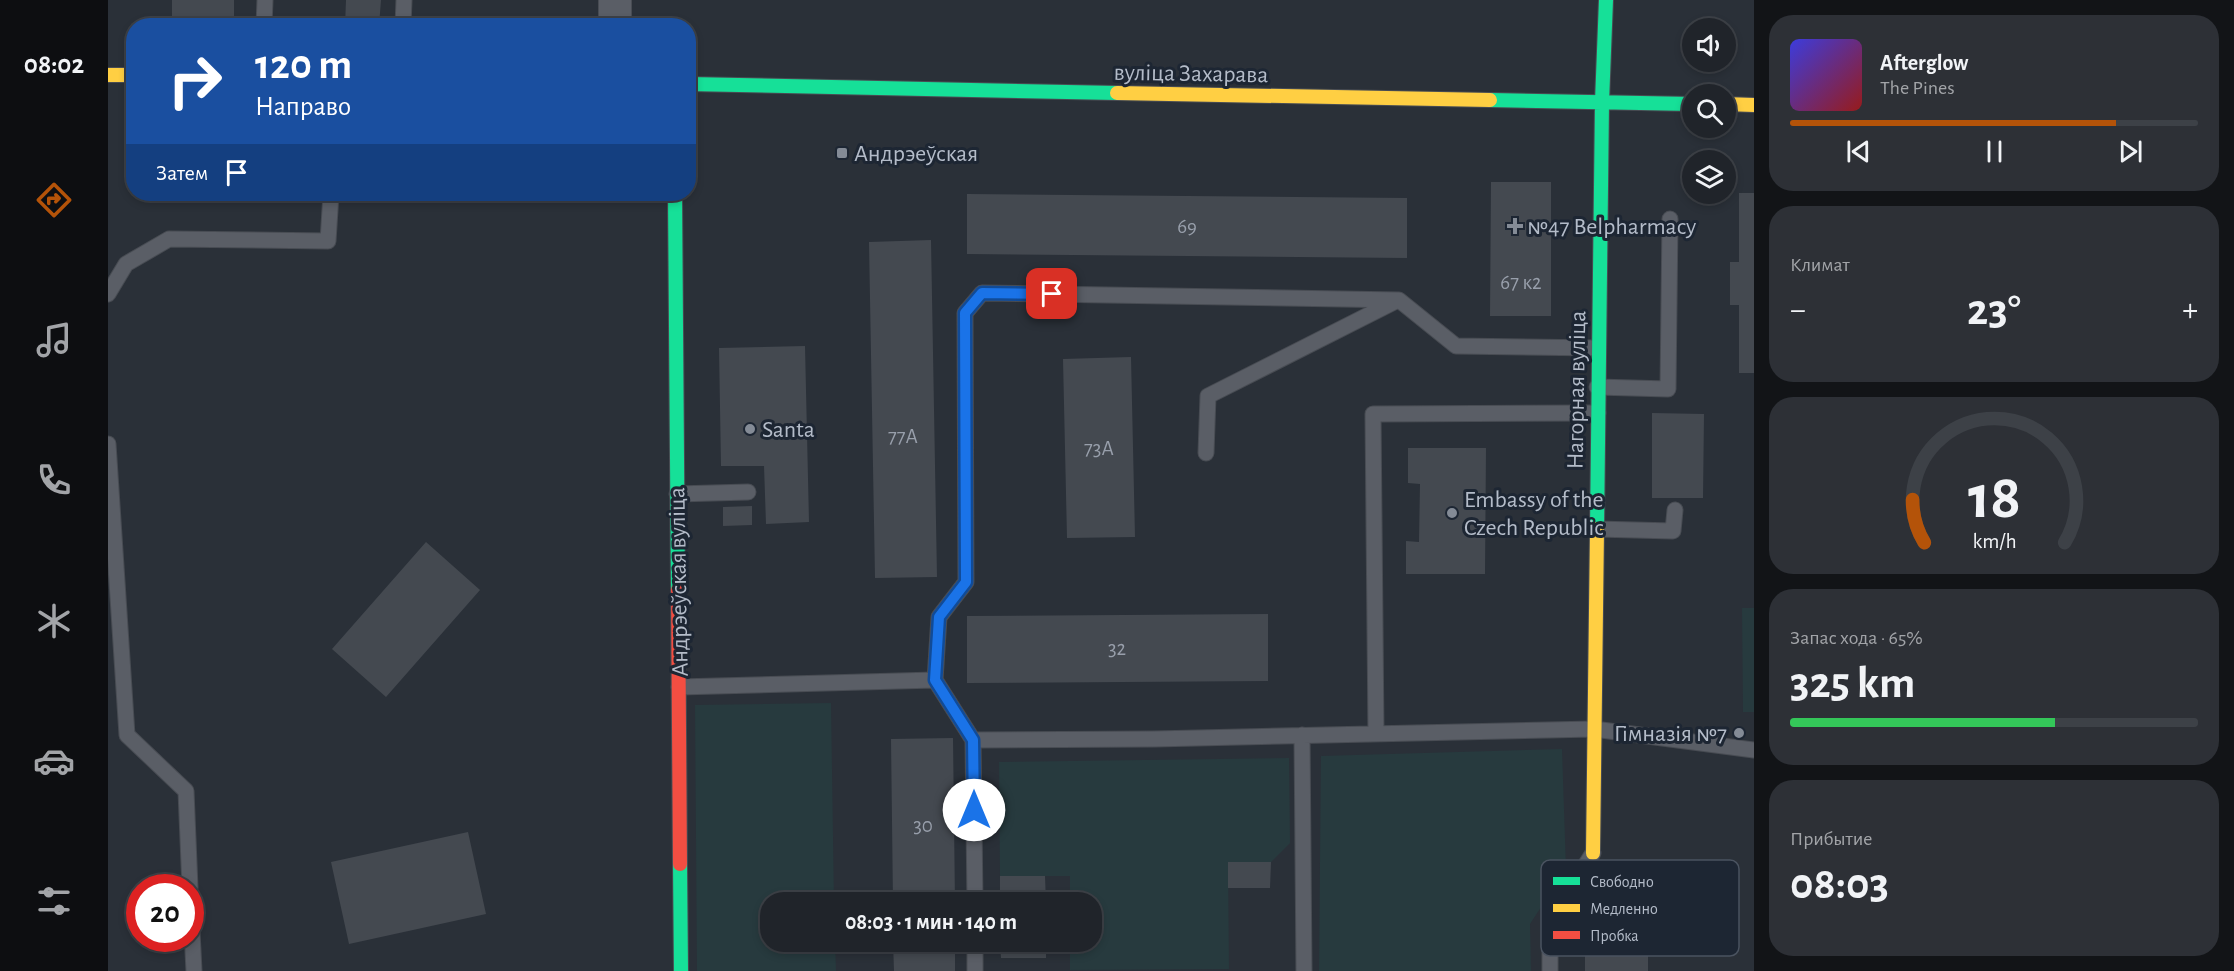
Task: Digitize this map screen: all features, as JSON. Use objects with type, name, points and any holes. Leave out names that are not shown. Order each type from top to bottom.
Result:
[{"type":"street","points":[[615,0],[615,18]]},
{"type":"street","name":"Нагорная вуліца","points":[[1593,853],[1598,348],[1606,0]]},
{"type":"street","points":[[108,75],[126,75]]},
{"type":"street","name":"вуліца Захарава","points":[[696,84],[1682,104]]},
{"type":"street","points":[[1736,104],[1754,105]]},
{"type":"street","name":"Андрэеўская вуліца","points":[[675,201],[681,971]]},
{"type":"lane","points":[[264,18],[265,0]]},
{"type":"lane","points":[[403,18],[404,0]]},
{"type":"lane","points":[[108,294],[126,264],[168,239],[328,241],[331,201]]},
{"type":"lane","points":[[1598,387],[1668,389],[1670,219]]},
{"type":"lane","points":[[975,892],[973,740],[935,680],[939,617],[966,582],[965,313],[982,293],[1399,300],[1456,346],[1598,348]]},
{"type":"lane","points":[[1206,453],[1208,396],[1399,300]]},
{"type":"lane","points":[[1376,734],[1373,414],[1598,413]]},
{"type":"lane","points":[[108,444],[127,735],[186,791],[189,874]]},
{"type":"lane","points":[[677,494],[748,492]]},
{"type":"lane","points":[[1597,529],[1673,531],[1675,510]]},
{"type":"lane","points":[[679,687],[935,680]]},
{"type":"lane","points":[[973,740],[1594,729],[1754,750]]},
{"type":"lane","points":[[1302,735],[1304,971]]},
{"type":"lane","points":[[1589,860],[1593,853]]},
{"type":"lane","points":[[193,952],[194,971]]},
{"type":"lane","points":[[975,952],[975,971]]},
{"type":"green space","points":[[1742,608],[1754,608],[1754,712],[1743,712]]},
{"type":"green space","points":[[831,703],[834,892],[760,892],[760,952],[835,952],[836,971],[697,971],[695,705]]},
{"type":"green space","points":[[1562,749],[1566,860],[1541,860],[1541,907],[1530,924],[1531,971],[1319,971],[1321,756]]},
{"type":"green space","points":[[1289,758],[1290,843],[1271,862],[1228,863],[1229,969],[1070,970],[1070,952],[1102,952],[1102,892],[1070,892],[1070,876],[1000,876],[999,762]]},
{"type":"building","points":[[172,0],[234,0],[234,18],[172,18]]},
{"type":"building","points":[[346,0],[381,0],[380,18],[345,18]]},
{"type":"building","points":[[1491,182],[1551,182],[1551,316],[1490,316]]},
{"type":"building","points":[[1739,193],[1754,193],[1754,373],[1739,373],[1739,305],[1730,305],[1730,262],[1739,262]]},
{"type":"building","points":[[967,194],[1407,198],[1407,258],[967,254]]},
{"type":"building","points":[[931,240],[937,577],[875,578],[869,242]]},
{"type":"building","points":[[805,346],[809,522],[766,524],[764,466],[721,466],[719,348]]},
{"type":"building","points":[[1131,357],[1135,537],[1067,538],[1063,359]]},
{"type":"building","points":[[1652,413],[1704,414],[1703,498],[1652,498]]},
{"type":"building","name":"Embassy of the Czech Republic","points":[[1408,448],[1486,448],[1485,574],[1406,574],[1406,541],[1419,542],[1420,484],[1408,483]]},
{"type":"building","points":[[752,506],[752,525],[723,526],[723,507]]},
{"type":"building","points":[[426,542],[480,590],[386,697],[332,649]]},
{"type":"building","points":[[1268,614],[1268,681],[967,683],[967,616]]},
{"type":"building","points":[[953,738],[955,892],[893,892],[891,739]]},
{"type":"building","points":[[468,832],[486,914],[349,944],[331,862]]},
{"type":"building","points":[[1228,862],[1271,862],[1270,888],[1228,888]]},
{"type":"building","points":[[1000,876],[1045,876],[1046,892],[1000,892]]},
{"type":"building","points":[[893,952],[955,952],[955,971],[894,971]]},
{"type":"building","points":[[1001,952],[1046,952],[1046,958],[1001,958]]},
{"type":"building","points":[[1585,956],[1648,956],[1648,971],[1585,971]]},
{"type":"traffic: fast","points":[[1597,529],[1602,102],[1606,0]]},
{"type":"traffic: fast","points":[[696,84],[1117,93]]},
{"type":"traffic: fast","points":[[1490,100],[1682,104]]},
{"type":"traffic: fast","points":[[675,201],[678,590]]},
{"type":"traffic: fast","points":[[680,864],[681,971]]},
{"type":"traffic: slow","points":[[108,75],[126,75]]},
{"type":"traffic: slow","points":[[1117,93],[1490,100]]},
{"type":"traffic: slow","points":[[1736,104],[1754,105]]},
{"type":"traffic: slow","points":[[1593,853],[1597,529]]},
{"type":"traffic: jam","points":[[678,590],[680,864]]},
{"type":"place","name":"Андрэеўская","points":[[842,153]]},
{"type":"place","name":"№47 Belpharmacy","points":[[1515,226]]},
{"type":"place","name":"Santa","points":[[750,429]]},
{"type":"place","name":"Embassy of the Czech Republic","points":[[1452,513]]},
{"type":"place","name":"Гімназія №7","points":[[1739,733]]},
{"type":"route","points":[[974,810],[973,740],[935,680],[939,617],[966,582],[965,313],[982,293],[1052,294]]}]
